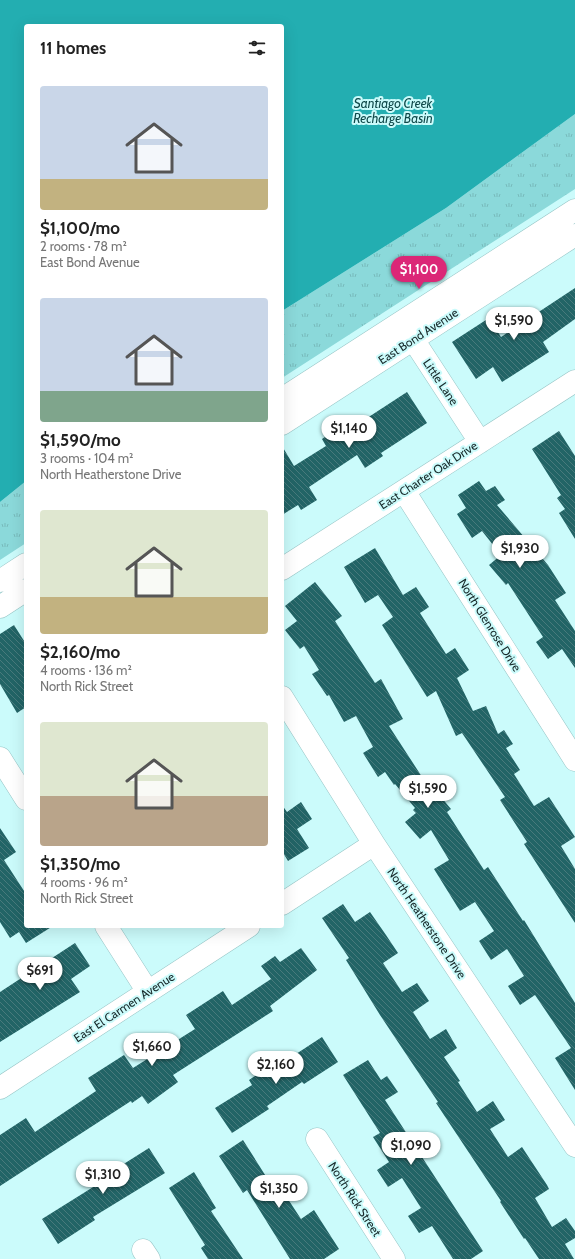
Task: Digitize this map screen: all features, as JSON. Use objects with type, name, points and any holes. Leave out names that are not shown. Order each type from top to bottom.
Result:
[{"type":"street","name":"East Bond Avenue","points":[[284,423],[407,331],[575,210]]},
{"type":"street","name":"East Bond Avenue","points":[[284,398],[407,331],[575,235]]},
{"type":"street","name":"Little Lane","points":[[407,331],[480,442]]},
{"type":"street","name":"East Charter Oak Drive","points":[[284,569],[575,381]]},
{"type":"street","name":"North Glenrose Drive","points":[[404,491],[575,760]]},
{"type":"street","points":[[0,581],[24,565]]},
{"type":"street","points":[[0,607],[24,591]]},
{"type":"street","name":"North Heatherstone Drive","points":[[284,700],[374,844],[575,1146]]},
{"type":"street","points":[[0,758],[24,796]]},
{"type":"street","points":[[284,903],[374,844]]},
{"type":"street","points":[[107,928],[148,992]]},
{"type":"street","name":"East El Carmen Avenue","points":[[0,1088],[246,928]]},
{"type":"street","name":"North Rick Street","points":[[317,1139],[394,1259]]},
{"type":"green space","points":[[575,114],[575,189],[284,377],[284,310],[446,208]]},
{"type":"green space","points":[[24,483],[24,544],[0,560],[0,502]]},
{"type":"water","name":"Santiago Creek Recharge Basin","points":[[0,0],[575,0],[575,114],[446,208],[284,310],[284,24],[24,24],[24,483],[0,502]]},
{"type":"building","points":[[575,288],[575,319],[543,342],[549,352],[502,382],[493,367],[476,379],[452,342],[489,318],[501,337]]},
{"type":"building","points":[[407,392],[427,423],[381,453],[383,456],[365,468],[357,455],[309,487],[317,500],[301,510],[298,505],[284,514],[284,449],[294,466],[326,446],[322,439],[357,416],[361,422]]},
{"type":"building","points":[[559,431],[575,456],[575,539],[559,513],[565,509],[557,498],[561,495],[532,449]]},
{"type":"building","points":[[479,481],[486,491],[495,486],[505,500],[497,505],[548,565],[566,593],[555,600],[575,631],[575,668],[562,649],[548,659],[536,642],[543,637],[508,583],[506,585],[489,565],[501,555],[482,531],[472,538],[457,514],[466,508],[458,495]]},
{"type":"building","points":[[375,548],[403,595],[416,587],[429,607],[420,613],[446,654],[455,648],[469,670],[457,678],[473,711],[486,706],[498,734],[504,730],[513,744],[506,748],[520,770],[514,774],[534,806],[549,797],[575,837],[561,846],[575,869],[575,923],[524,844],[527,842],[500,800],[505,797],[462,733],[456,736],[436,691],[427,697],[382,625],[393,617],[378,595],[365,603],[344,567]]},
{"type":"building","points":[[315,582],[342,616],[335,621],[375,683],[381,679],[403,719],[389,726],[424,780],[425,778],[451,809],[447,812],[484,870],[488,867],[523,921],[524,920],[575,1003],[575,1090],[555,1058],[571,1048],[535,995],[520,1005],[508,986],[524,976],[507,949],[491,960],[479,941],[494,931],[475,902],[460,911],[434,869],[449,860],[431,830],[420,839],[405,822],[416,813],[413,810],[415,808],[395,784],[394,785],[385,772],[378,777],[363,753],[373,747],[356,716],[344,722],[329,695],[327,696],[312,674],[319,670],[304,646],[300,649],[285,630],[297,621],[285,606]]},
{"type":"building","points":[[14,625],[24,641],[24,708],[17,713],[0,684],[0,634]]},
{"type":"building","points":[[301,802],[312,819],[297,829],[309,848],[288,861],[284,854],[284,808],[287,812]]},
{"type":"building","points":[[0,828],[16,852],[4,860],[24,891],[24,928],[50,928],[26,943],[19,932],[10,938],[0,922]]},
{"type":"building","points":[[343,904],[355,922],[370,912],[398,953],[383,963],[402,992],[417,983],[429,1001],[413,1012],[430,1039],[446,1029],[457,1048],[444,1057],[460,1081],[458,1082],[477,1112],[493,1101],[505,1120],[490,1129],[508,1157],[522,1147],[547,1185],[549,1189],[535,1198],[552,1227],[566,1218],[575,1231],[575,1238],[565,1244],[574,1259],[539,1259],[525,1238],[524,1239],[500,1202],[501,1201],[436,1103],[438,1102],[380,1015],[346,960],[349,958],[322,918]]},
{"type":"building","points":[[75,943],[90,966],[71,979],[80,992],[0,1042],[0,992]]},
{"type":"building","points":[[301,948],[317,970],[270,1006],[273,1011],[173,1075],[178,1082],[148,1104],[142,1096],[132,1103],[131,1101],[0,1186],[0,1135],[26,1118],[35,1132],[96,1091],[88,1078],[124,1055],[133,1068],[195,1029],[186,1015],[223,991],[232,1005],[271,979],[261,966],[275,956],[280,962]]},
{"type":"building","points":[[322,1037],[338,1062],[304,1084],[302,1082],[267,1106],[269,1109],[232,1133],[215,1108],[252,1085],[249,1080],[265,1069],[267,1073]]},
{"type":"building","points":[[368,1060],[381,1080],[387,1076],[398,1092],[385,1100],[483,1251],[471,1259],[453,1259],[432,1226],[419,1233],[408,1216],[421,1208],[402,1178],[388,1187],[377,1170],[389,1162],[373,1137],[380,1133],[343,1075]]},
{"type":"building","points":[[243,1140],[279,1197],[284,1193],[301,1219],[314,1210],[339,1249],[324,1259],[290,1259],[247,1190],[243,1193],[219,1156]]},
{"type":"building","points":[[149,1148],[165,1173],[93,1217],[95,1220],[58,1244],[42,1219],[98,1184],[95,1178],[109,1169],[111,1172]]},
{"type":"building","points":[[194,1172],[216,1208],[211,1211],[243,1259],[208,1259],[201,1248],[205,1245],[169,1188]]}]
